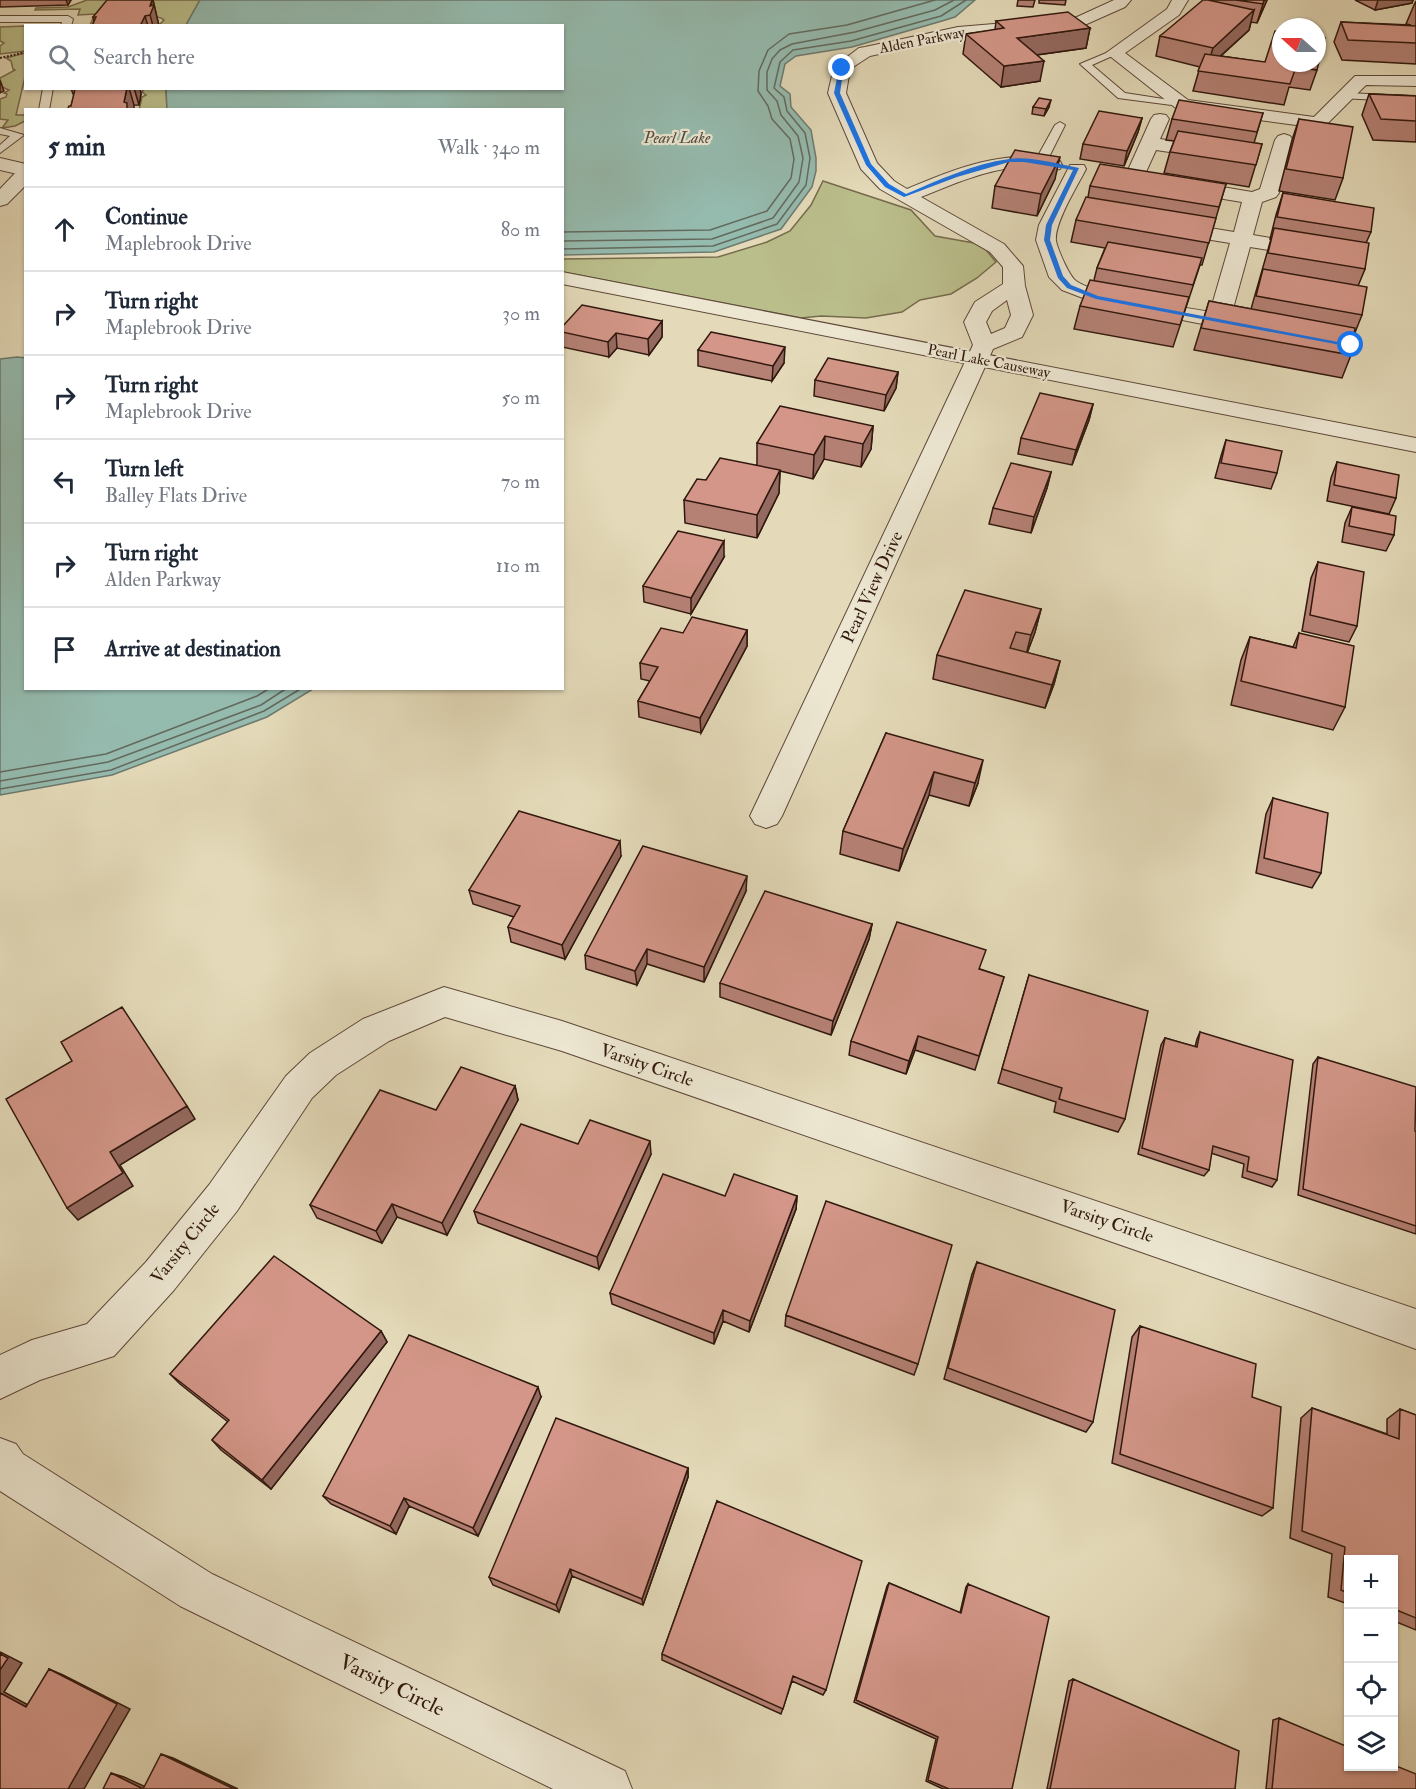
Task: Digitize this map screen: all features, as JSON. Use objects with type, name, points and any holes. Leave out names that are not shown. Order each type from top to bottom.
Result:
[{"type":"street","points":[[1147,7],[1114,53],[1184,105],[1318,123],[1361,80],[1416,81]]},
{"type":"street","name":"Alden Parkway","points":[[981,351],[1014,332],[1022,315],[1014,286],[1013,266],[997,248],[887,185],[868,165],[837,93],[842,68],[865,52],[958,32],[1080,22],[1147,7]]},
{"type":"street","points":[[1134,179],[1160,119]]},
{"type":"street","points":[[906,196],[955,176],[1009,161],[1040,163],[1253,198],[1269,193],[1284,140]]},
{"type":"street","points":[[1149,143],[1231,156]]},
{"type":"street","points":[[1254,159],[1278,163]]},
{"type":"street","points":[[0,164],[24,170]]},
{"type":"street","points":[[926,207],[974,182],[980,169]]},
{"type":"street","points":[[1077,169],[1049,225],[1047,240],[1060,277],[1069,286],[1096,297],[1263,328]]},
{"type":"street","points":[[0,200],[24,173]]},
{"type":"street","points":[[1218,320],[1253,198]]},
{"type":"street","points":[[1058,208],[1081,212]]},
{"type":"street","points":[[1150,224],[1331,254]]},
{"type":"street","name":"Pearl Lake Causeway","points":[[564,278],[981,351],[1416,445]]},
{"type":"street","points":[[981,351],[975,322],[983,307],[1014,286]]},
{"type":"street","name":"Pearl View Drive","points":[[766,816],[981,351]]},
{"type":"street","name":"Varsity Circle","points":[[0,1378],[32,1361],[99,1341],[160,1276],[223,1198],[298,1087],[323,1064],[376,1030],[444,1002],[562,1036],[1288,1283],[1416,1329]]},
{"type":"street","name":"Varsity Circle","points":[[0,1460],[7,1470],[196,1590],[607,1789]]},
{"type":"lane","points":[[0,19],[68,19],[67,24]]},
{"type":"lane","points":[[1114,53],[1085,64],[1122,96],[1184,105]]},
{"type":"lane","points":[[44,108],[48,90]]},
{"type":"lane","points":[[1345,96],[1416,99]]},
{"type":"lane","points":[[1040,163],[1060,125]]},
{"type":"lane","points":[[0,131],[22,133]]},
{"type":"lane","points":[[0,150],[22,133]]},
{"type":"path","points":[[1,58],[24,52]]},
{"type":"green space","points":[[87,0],[200,0],[187,24],[160,24],[164,20],[158,17],[140,17],[90,24],[95,14],[78,15],[80,9],[35,10],[36,8],[68,7]]},
{"type":"green space","points":[[24,26],[24,51],[0,54],[0,46],[4,43],[0,41],[0,27]]},
{"type":"green space","points":[[24,53],[24,81],[16,115],[24,115],[24,122],[2,128],[8,120],[0,119],[0,99],[6,97],[7,94],[4,93],[9,90],[0,86],[0,78],[15,70],[11,61],[6,58]]},
{"type":"green space","points":[[143,90],[166,90],[167,108],[139,108],[142,97],[146,95],[142,92]]},
{"type":"green space","points":[[823,181],[911,210],[935,236],[974,243],[986,250],[996,262],[977,278],[951,294],[920,300],[902,312],[866,318],[821,316],[801,318],[564,272],[564,259],[718,257],[767,242],[790,231],[811,205]]},
{"type":"water","name":"Pearl Lake","points":[[200,0],[975,0],[955,17],[852,47],[796,56],[785,64],[780,86],[790,94],[791,107],[811,130],[816,158],[812,187],[781,229],[714,252],[564,255],[564,108],[167,108],[166,90],[564,90],[564,24],[187,24]]},
{"type":"water","points":[[24,358],[24,690],[311,690],[267,717],[112,775],[0,795],[0,359]]},
{"type":"building","points":[[107,0],[152,0],[150,6],[154,5],[150,15],[145,16],[141,24],[93,24],[96,17],[93,17]]},
{"type":"building","points":[[1203,0],[1254,10],[1213,48],[1160,36]]},
{"type":"building","points":[[1236,0],[1264,0],[1263,4]]},
{"type":"building","points":[[1068,12],[1090,28],[1017,38],[1044,61],[1004,66],[966,34],[1004,28],[996,21]]},
{"type":"building","points":[[1341,22],[1416,26],[1416,43],[1348,40]]},
{"type":"building","points":[[1272,40],[1272,72],[1294,72],[1290,84],[1198,71],[1205,54],[1265,62]]},
{"type":"building","points":[[75,90],[127,90],[124,102],[127,103],[127,108],[68,108],[71,106]]},
{"type":"building","points":[[1369,94],[1416,96],[1416,121],[1381,119]]},
{"type":"building","points":[[1039,98],[1051,100],[1046,109],[1033,107]]},
{"type":"building","points":[[1179,100],[1263,113],[1257,132],[1172,119]]},
{"type":"building","points":[[1099,111],[1142,118],[1127,151],[1083,144]]},
{"type":"building","points":[[1299,119],[1353,127],[1343,178],[1286,169]]},
{"type":"building","points":[[1178,131],[1262,144],[1256,165],[1170,152]]},
{"type":"building","points":[[1015,150],[1060,157],[1041,194],[995,186]]},
{"type":"building","points":[[1100,164],[1226,184],[1219,207],[1090,186]]},
{"type":"building","points":[[1283,193],[1374,208],[1371,232],[1277,217]]},
{"type":"building","points":[[1086,197],[1216,218],[1209,243],[1076,220]]},
{"type":"building","points":[[1274,228],[1369,243],[1365,269],[1268,253]]},
{"type":"building","points":[[1108,242],[1202,258],[1193,285],[1097,268]]},
{"type":"building","points":[[1263,269],[1367,287],[1362,315],[1256,296]]},
{"type":"building","points":[[1090,280],[1189,297],[1180,325],[1080,306]]},
{"type":"building","points":[[1209,301],[1355,328],[1351,355],[1201,328]]},
{"type":"building","points":[[582,305],[662,321],[648,339],[616,333],[608,342],[564,332],[564,325]]},
{"type":"building","points":[[711,332],[785,347],[773,366],[698,350]]},
{"type":"building","points":[[828,358],[898,372],[886,395],[815,380]]},
{"type":"building","points":[[1040,393],[1093,404],[1076,450],[1021,438]]},
{"type":"building","points":[[780,406],[873,426],[863,444],[825,436],[814,455],[757,443]]},
{"type":"building","points":[[1226,440],[1282,451],[1277,473],[1221,463]]},
{"type":"building","points":[[720,458],[780,470],[757,515],[684,500],[697,479],[706,480]]},
{"type":"building","points":[[1337,462],[1399,475],[1396,498],[1334,485]]},
{"type":"building","points":[[1011,463],[1051,472],[1034,517],[993,508]]},
{"type":"building","points":[[1352,507],[1396,516],[1394,535],[1349,526]]},
{"type":"building","points":[[678,531],[724,541],[691,598],[643,586]]},
{"type":"building","points":[[1318,562],[1364,572],[1357,626],[1310,615]]},
{"type":"building","points":[[965,590],[1041,609],[1031,635],[1016,632],[1010,648],[1060,661],[1052,685],[937,655]]},
{"type":"building","points":[[692,617],[747,630],[700,718],[638,701],[658,667],[640,663],[661,628],[683,633]]},
{"type":"building","points":[[1299,633],[1354,646],[1345,707],[1241,681],[1250,637],[1296,648]]},
{"type":"building","points":[[886,733],[983,760],[975,783],[934,772],[903,849],[843,831]]},
{"type":"building","points":[[1273,798],[1328,813],[1321,873],[1264,858]]},
{"type":"building","points":[[519,811],[620,841],[562,945],[508,927],[520,906],[469,890]]},
{"type":"building","points":[[643,846],[747,876],[704,967],[647,949],[635,971],[585,955]]},
{"type":"building","points":[[765,891],[872,924],[833,1021],[720,983]]},
{"type":"building","points":[[897,922],[986,950],[979,969],[1004,977],[979,1056],[918,1036],[909,1061],[851,1041]]},
{"type":"building","points":[[1029,975],[1148,1011],[1125,1119],[1059,1099],[1062,1088],[1002,1069]]},
{"type":"building","points":[[122,1007],[187,1106],[110,1152],[123,1173],[67,1208],[6,1099],[72,1061],[61,1042]]},
{"type":"building","points":[[1200,1032],[1293,1060],[1277,1180],[1247,1171],[1249,1157],[1213,1146],[1209,1170],[1142,1148],[1165,1038],[1197,1047]]},
{"type":"building","points":[[1318,1057],[1416,1087],[1416,1226],[1303,1189]]},
{"type":"building","points":[[461,1067],[515,1086],[442,1223],[392,1204],[376,1231],[310,1205],[380,1090],[436,1110]]},
{"type":"building","points":[[590,1120],[650,1141],[597,1257],[474,1211],[521,1124],[578,1144]]},
{"type":"building","points":[[663,1174],[725,1196],[734,1174],[797,1196],[750,1321],[723,1310],[714,1333],[610,1293]]},
{"type":"building","points":[[826,1201],[952,1245],[918,1364],[786,1315]]},
{"type":"building","points":[[274,1256],[381,1331],[262,1480],[212,1440],[229,1420],[170,1374]]},
{"type":"building","points":[[977,1262],[1115,1310],[1093,1422],[948,1368]]},
{"type":"building","points":[[1140,1326],[1256,1364],[1252,1397],[1281,1407],[1273,1508],[1120,1454]]},
{"type":"building","points":[[409,1335],[538,1387],[473,1528],[404,1498],[390,1526],[323,1496]]},
{"type":"building","points":[[1312,1408],[1399,1439],[1400,1409],[1416,1415],[1416,1618],[1398,1611],[1398,1555],[1344,1555],[1345,1547],[1302,1531]]},
{"type":"building","points":[[556,1418],[688,1468],[642,1599],[570,1569],[556,1605],[489,1577]]},
{"type":"building","points":[[717,1501],[862,1561],[826,1690],[793,1676],[783,1709],[662,1654]]},
{"type":"building","points":[[1344,1558],[1344,1591],[1341,1590]]},
{"type":"building","points":[[889,1583],[961,1613],[968,1584],[1049,1617],[1012,1789],[949,1789],[928,1780],[938,1737],[856,1700]]},
{"type":"building","points":[[0,1654],[8,1658],[0,1670]]},
{"type":"building","points":[[49,1669],[117,1704],[68,1789],[0,1789],[0,1693],[26,1707]]},
{"type":"building","points":[[1073,1679],[1239,1751],[1235,1789],[1050,1789]]},
{"type":"building","points":[[1279,1718],[1344,1745],[1344,1771],[1398,1771],[1398,1767],[1416,1774],[1416,1789],[1272,1789]]},
{"type":"building","points":[[161,1754],[234,1789],[143,1789]]},
{"type":"building","points":[[111,1773],[143,1789],[103,1789]]},
{"type":"route","points":[[842,68],[837,93],[868,165],[887,185],[906,196],[955,176],[1009,161],[1077,169],[1049,225],[1047,240],[1060,277],[1082,294],[1351,345]]}]
